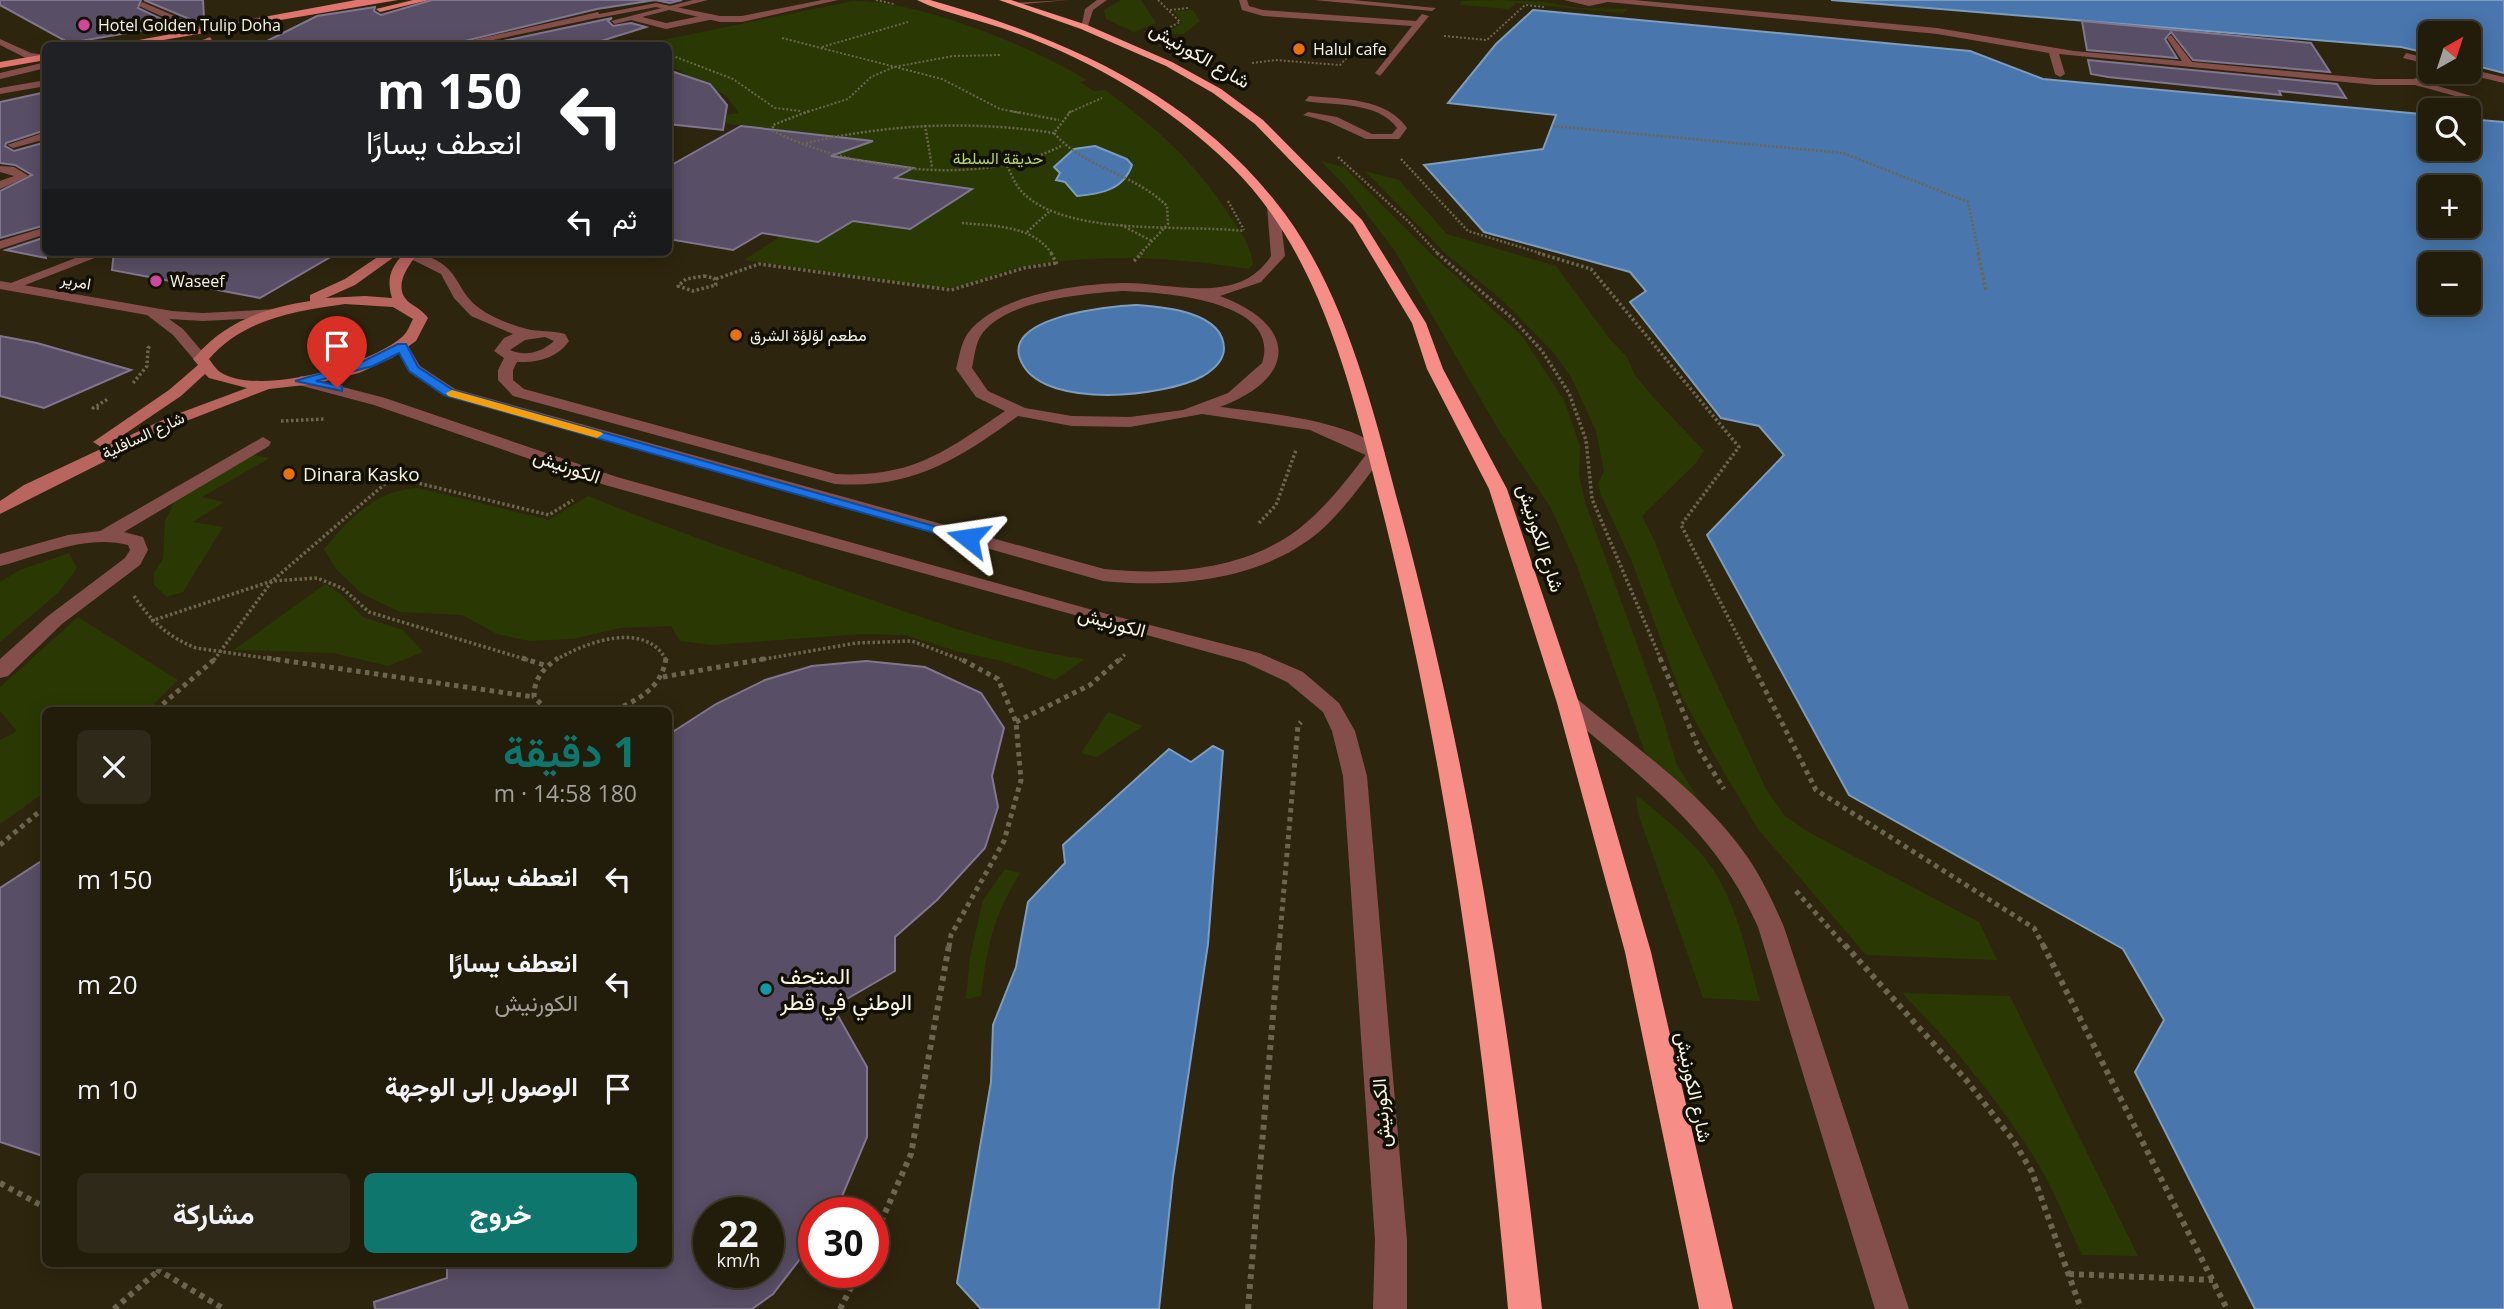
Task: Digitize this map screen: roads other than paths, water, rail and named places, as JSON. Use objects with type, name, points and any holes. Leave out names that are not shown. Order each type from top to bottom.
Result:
[{"type":"highway","points":[[921,0],[1008,25],[1052,42],[1118,75],[1171,108],[1199,131],[1273,206],[1327,309],[1352,374],[1404,553],[1473,883],[1513,1178],[1525,1309]]},
{"type":"highway","name":"شارع الكورنيش","points":[[1003,0],[1084,27],[1170,64],[1217,91],[1259,122],[1358,223],[1419,323],[1436,369],[1498,489],[1568,703],[1638,952],[1716,1309]]},
{"type":"main road","points":[[132,42],[340,3],[370,0]]},
{"type":"main road","points":[[171,42],[394,0]]},
{"type":"main road","points":[[278,28],[425,0]]},
{"type":"main road","points":[[201,42],[223,38]]},
{"type":"main road","points":[[0,64],[42,61]]},
{"type":"main road","points":[[0,77],[42,62]]},
{"type":"street","points":[[615,21],[704,0]]},
{"type":"street","points":[[632,17],[666,26],[711,17],[755,17],[834,0]]},
{"type":"street","points":[[1014,3],[1065,0]]},
{"type":"street","points":[[1084,27],[1089,9],[1103,0]]},
{"type":"street","points":[[1242,0],[1245,8],[1263,13],[1419,24]]},
{"type":"street","points":[[1318,0],[1434,4]]},
{"type":"street","points":[[1568,0],[1589,4],[1608,0],[1937,31],[2053,51],[2189,65],[2383,83],[2415,82],[2470,97]]},
{"type":"street","points":[[142,4],[200,30]]},
{"type":"street","points":[[1380,74],[1434,4]]},
{"type":"street","points":[[469,42],[643,6],[675,7],[711,17]]},
{"type":"street","points":[[585,7],[597,15]]},
{"type":"street","points":[[2171,38],[2189,65]]},
{"type":"street","points":[[205,42],[210,40]]},
{"type":"street","points":[[0,41],[42,60]]},
{"type":"street","points":[[0,64],[12,48]]},
{"type":"street","points":[[2053,51],[2060,74]]},
{"type":"street","points":[[2406,56],[2418,59]]},
{"type":"street","points":[[2482,75],[2504,80]]},
{"type":"street","points":[[0,91],[42,84]]},
{"type":"street","points":[[1308,115],[1333,119],[1361,136],[1383,139],[1401,133],[1397,119],[1360,106],[1310,99]]},
{"type":"street","points":[[13,145],[42,136]]},
{"type":"street","points":[[0,169],[10,169],[23,176],[0,185]]},
{"type":"street","points":[[1189,292],[1220,301],[1246,313],[1264,327],[1273,344],[1271,362],[1259,380],[1236,396],[1204,410],[1149,421],[1102,424],[1068,422],[1016,410],[981,392],[970,382],[962,365],[965,348],[970,340],[995,317],[1021,305],[1085,290],[1121,287],[1189,292],[1231,290],[1251,281],[1275,263],[1278,256],[1273,206]]},
{"type":"street","points":[[0,245],[42,231]]},
{"type":"street","points":[[5,286],[91,256]]},
{"type":"street","points":[[284,311],[349,282],[388,256]]},
{"type":"street","points":[[401,304],[393,282],[396,268],[408,256]]},
{"type":"street","points":[[418,256],[447,272],[459,295],[476,313],[528,335]]},
{"type":"street","name":"امرير","points":[[5,286],[203,317],[284,311]]},
{"type":"street","points":[[202,363],[211,376],[226,381],[273,384],[300,381],[369,364],[402,347],[421,327],[421,318],[415,311],[401,304],[345,300],[284,311]]},
{"type":"street","name":"امرير","points":[[146,310],[178,331],[202,363]]},
{"type":"street","name":"شارع السافلية","points":[[0,509],[145,414],[202,363],[223,336],[284,311]]},
{"type":"street","points":[[555,334],[562,341],[545,354],[513,357],[502,351],[503,347],[528,335],[555,334]]},
{"type":"street","name":"الكورنيش","points":[[402,347],[414,369],[449,392],[1103,575],[1138,579],[1182,578],[1227,571],[1264,557],[1310,530],[1345,495],[1376,453]]},
{"type":"street","points":[[513,357],[503,372],[504,379],[507,386],[526,396],[835,479],[860,482],[882,482],[911,475],[961,448],[1016,410]]},
{"type":"street","name":"الكورنيش","points":[[300,381],[356,392],[606,480],[1138,629],[1243,655],[1293,675],[1323,697],[1346,729],[1355,776],[1391,1240],[1390,1309]]},
{"type":"street","name":"شارع السافلية","points":[[18,497],[175,419],[273,384]]},
{"type":"street","points":[[1204,410],[1306,423],[1359,443],[1376,453]]},
{"type":"street","points":[[105,536],[263,443]]},
{"type":"street","points":[[0,560],[105,536],[124,536],[136,541],[139,550],[133,561],[55,620],[0,671]]},
{"type":"street","points":[[1568,703],[1702,819],[1730,852],[1754,888],[1771,927],[1892,1309]]},
{"type":"water","points":[[1831,0],[2504,0],[2504,73],[2482,67],[2482,21],[2418,21],[2418,51],[2401,47]]},
{"type":"water","points":[[1533,10],[1970,51],[2043,79],[2418,114],[2418,161],[2481,161],[2481,120],[2504,122],[2504,1309],[2255,1309],[2135,1072],[2164,1020],[2123,949],[1849,795],[1707,535],[1784,455],[1759,426],[1721,418],[1630,302],[1646,291],[1630,272],[1484,232],[1424,165],[1543,149],[1556,115],[1448,103],[1496,44]]},
{"type":"water","points":[[1095,146],[1127,159],[1132,165],[1123,180],[1110,189],[1077,196],[1065,182],[1056,180],[1060,173],[1054,167],[1074,149]]},
{"type":"water","points":[[1136,305],[1161,307],[1203,319],[1221,336],[1224,352],[1220,361],[1207,374],[1185,383],[1162,389],[1108,395],[1056,388],[1036,379],[1023,365],[1019,349],[1025,336],[1039,325],[1082,312]]},
{"type":"water","points":[[1213,746],[1223,751],[1208,944],[1173,1177],[1159,1309],[981,1309],[957,1283],[991,1082],[993,1025],[1016,967],[1028,902],[1065,863],[1063,845],[1169,749],[1191,762]]},
{"type":"place","name":"Hotel Golden Tulip Doha","points":[[84,25]]},
{"type":"place","name":"Halul cafe","points":[[1299,49]]},
{"type":"place","name":"Waseef","points":[[156,281]]},
{"type":"place","name":"مطعم لؤلؤة الشرق","points":[[736,335]]},
{"type":"place","name":"Dinara Kasko","points":[[289,474]]},
{"type":"place","name":"المتحف الوطني في قطر","points":[[766,989]]},
{"type":"park label","name":"حديقة السلطة","points":[[998,158]]}]
